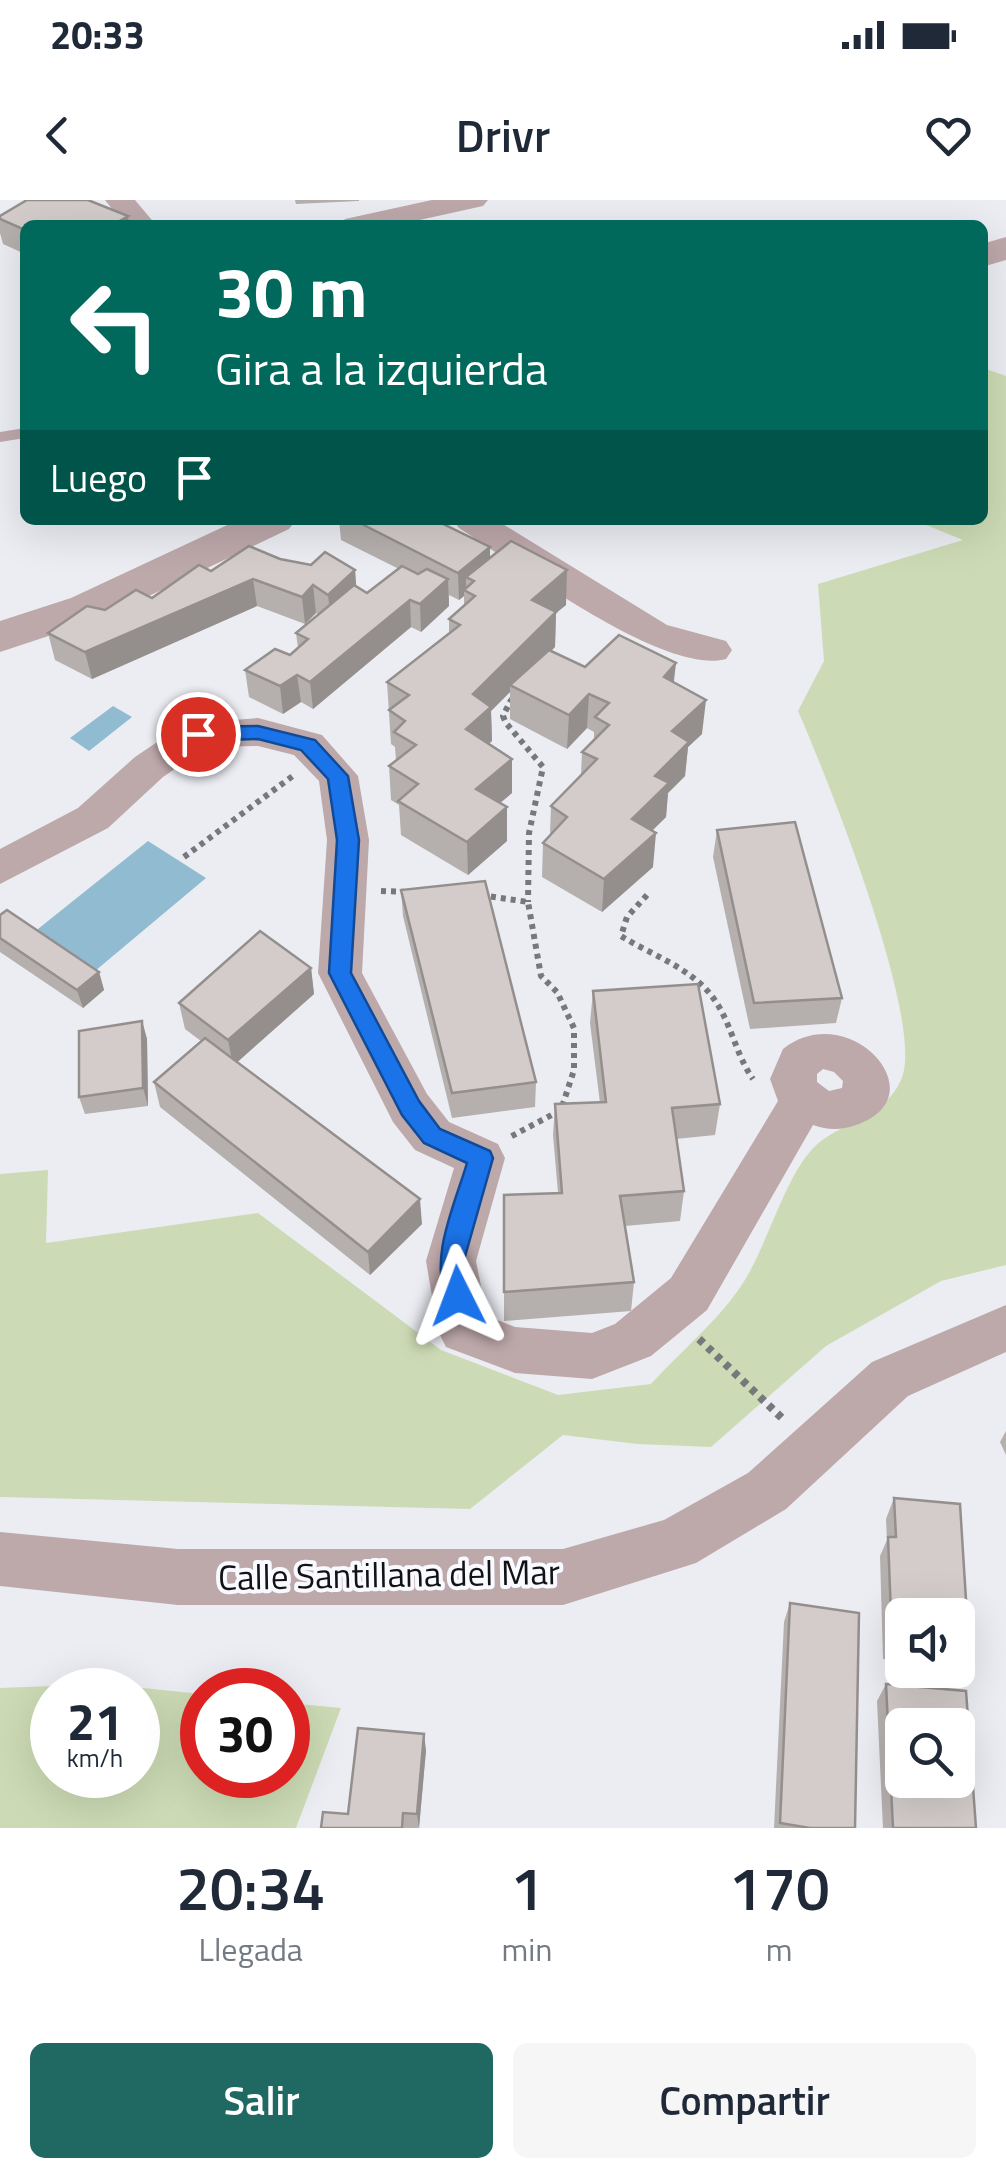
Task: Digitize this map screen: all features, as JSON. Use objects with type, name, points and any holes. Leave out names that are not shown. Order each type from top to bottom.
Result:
[{"type":"street","points":[[120,200],[137,220]]},
{"type":"street","points":[[379,220],[473,200]]},
{"type":"street","points":[[0,637],[87,608],[263,525]]},
{"type":"street","points":[[479,525],[654,634],[713,650]]},
{"type":"street","points":[[0,868],[93,818],[149,767],[198,734],[258,732],[308,745],[338,776],[348,840],[340,973],[410,1108],[432,1136],[481,1158],[451,1260],[464,1331],[515,1350],[592,1356],[633,1340],[689,1294],[797,1111]]},
{"type":"street","name":"Calle Santillana del Mar","points":[[0,1559],[178,1576],[563,1576],[676,1544],[766,1492],[890,1379],[1006,1328]]},
{"type":"path","points":[[481,1158],[520,1130],[561,1110],[574,1070],[574,1028],[557,992],[541,976],[524,871],[535,787],[542,767],[526,744],[508,730],[502,716],[511,700],[496,692]]},
{"type":"path","points":[[184,857],[320,758]]},
{"type":"path","points":[[345,890],[411,892]]},
{"type":"path","points":[[464,894],[499,895],[528,902]]},
{"type":"path","points":[[647,895],[627,916],[621,936],[708,990],[723,1015],[741,1066],[797,1111]]},
{"type":"path","points":[[696,1336],[813,1449]]},
{"type":"green space","points":[[988,370],[1006,376],[1006,1265],[941,1281],[826,1346],[711,1447],[563,1435],[470,1509],[0,1497],[0,1174],[48,1170],[46,1243],[258,1213],[441,1350],[558,1395],[651,1384],[743,1283],[808,1154],[831,1134],[882,1105],[901,1080],[905,1051],[900,1008],[887,955],[849,840],[798,711],[824,661],[818,584],[963,540],[926,525],[988,525]]},
{"type":"green space","points":[[30,1687],[30,1798],[160,1798],[160,1690],[180,1692],[180,1798],[307,1798],[296,1828],[0,1828],[0,1688]]},
{"type":"green space","points":[[310,1705],[341,1708],[310,1791]]},
{"type":"water","points":[[113,706],[132,717],[89,751],[70,738]]},
{"type":"water","points":[[148,841],[206,878],[89,976],[33,933]]},
{"type":"building","points":[[27,200],[88,200],[128,216],[121,220],[20,220],[20,228],[0,216]]},
{"type":"building","points":[[364,525],[445,525],[490,547],[458,573]]},
{"type":"building","points":[[511,541],[567,570],[532,600],[556,612],[473,694],[491,707],[466,729],[512,759],[476,789],[507,807],[467,842],[398,801],[418,784],[389,766],[416,745],[394,732],[405,721],[389,710],[409,695],[387,682],[460,625],[449,619],[475,596],[464,590],[474,581],[466,577]]},
{"type":"building","points":[[249,546],[280,559],[311,565],[325,552],[355,570],[328,595],[313,585],[302,597],[253,579],[85,652],[48,633],[87,606],[105,610],[136,590],[152,598],[199,565],[211,571]]},
{"type":"building","points":[[402,566],[418,574],[427,569],[448,579],[420,604],[410,600],[310,682],[297,675],[280,686],[245,670],[275,649],[290,655],[308,639],[296,633],[354,585],[367,593]]},
{"type":"building","points":[[619,635],[676,663],[664,677],[706,700],[672,731],[689,742],[655,776],[669,783],[632,819],[656,833],[604,879],[543,843],[567,817],[551,806],[597,759],[582,752],[609,725],[595,717],[609,703],[589,694],[569,715],[510,685],[549,650],[585,667]]},
{"type":"building","points":[[795,822],[842,998],[754,1003],[717,830]]},
{"type":"building","points":[[485,881],[536,1082],[452,1093],[401,890]]},
{"type":"building","points":[[7,910],[99,972],[77,990],[0,938],[0,915]]},
{"type":"building","points":[[260,931],[311,968],[228,1040],[179,1003]]},
{"type":"building","points":[[698,984],[720,1104],[672,1108],[684,1191],[620,1196],[634,1282],[504,1292],[504,1195],[562,1193],[555,1104],[606,1102],[593,991]]},
{"type":"building","points":[[142,1021],[143,1088],[79,1097],[79,1031]]},
{"type":"building","points":[[205,1038],[420,1199],[368,1252],[154,1082]]},
{"type":"building","points":[[894,1498],[960,1504],[966,1598],[890,1598],[888,1537],[896,1537]]},
{"type":"building","points":[[790,1603],[859,1613],[855,1828],[780,1823]]},
{"type":"building","points":[[886,1688],[966,1691],[967,1708],[887,1708]]},
{"type":"building","points":[[358,1728],[424,1734],[417,1814],[403,1813],[402,1828],[321,1828],[323,1812],[348,1814]]},
{"type":"building","points":[[892,1798],[974,1798],[976,1828],[893,1828]]},
{"type":"route","points":[[198,734],[258,732],[308,745],[338,776],[348,840],[340,973],[410,1108],[432,1136],[481,1158],[451,1260],[458,1296]]}]
